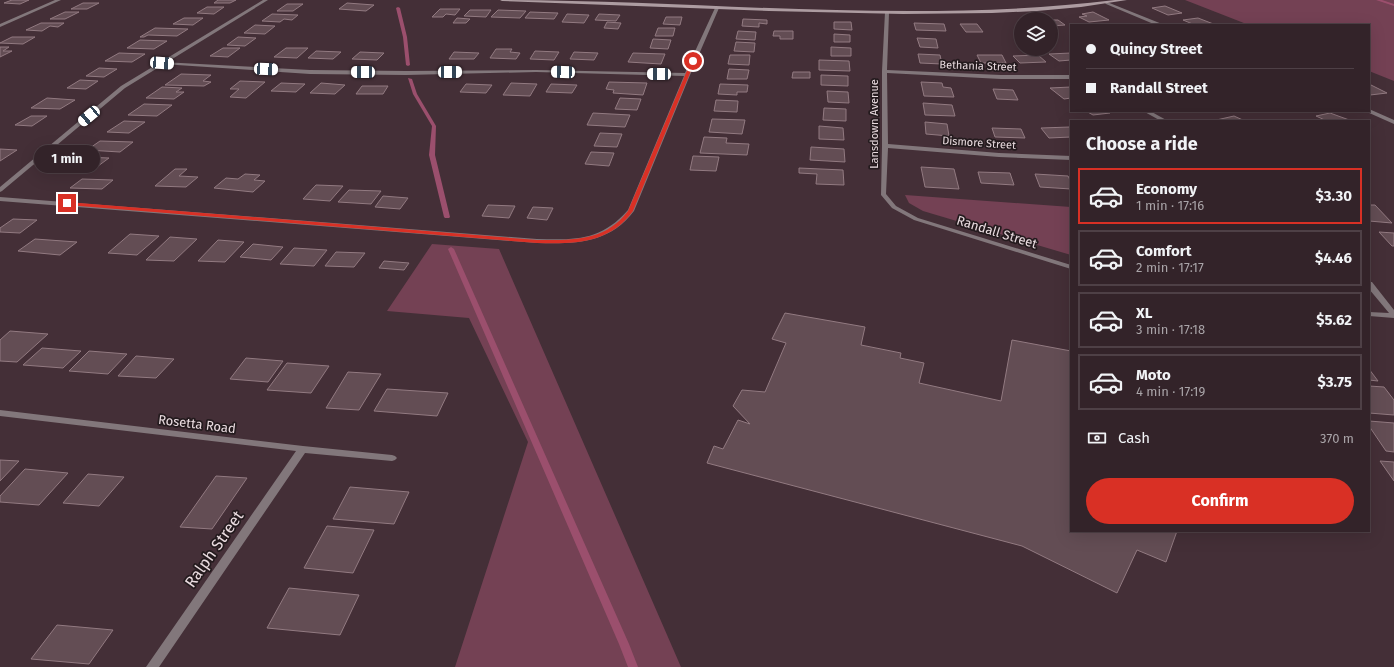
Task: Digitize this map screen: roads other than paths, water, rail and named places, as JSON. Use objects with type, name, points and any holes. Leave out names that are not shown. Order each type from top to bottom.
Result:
[{"type":"main road","points":[[502,0],[887,13],[976,12],[1107,3],[1125,0]]},
{"type":"street","points":[[0,26],[59,0]]},
{"type":"street","points":[[0,190],[123,87],[266,0]]},
{"type":"street","points":[[1107,3],[1158,24]]},
{"type":"street","points":[[0,198],[537,241],[561,242],[589,239],[610,231],[622,222],[631,211],[687,74],[717,8]]},
{"type":"street","name":"Lansdown Avenue","points":[[887,13],[884,71],[884,194],[894,207],[916,219]]},
{"type":"street","points":[[162,63],[310,72],[406,73],[536,71],[687,74]]},
{"type":"street","name":"Bethania Street","points":[[884,71],[1001,77],[1070,76]]},
{"type":"street","points":[[1370,111],[1394,122]]},
{"type":"street","points":[[1148,112],[1163,120]]},
{"type":"street","name":"Dismore Street","points":[[885,146],[998,155],[1070,158]]},
{"type":"street","name":"Randall Street","points":[[916,219],[1070,267]]},
{"type":"street","points":[[1370,285],[1394,315]]},
{"type":"street","points":[[1370,314],[1394,315]]},
{"type":"street","name":"Rosetta Road","points":[[0,413],[303,449],[392,458]]},
{"type":"street","name":"Ralph Street","points":[[152,667],[303,449]]},
{"type":"waterway","points":[[1378,0],[1394,5]]},
{"type":"waterway","points":[[398,8],[405,37],[408,65]]},
{"type":"waterway","points":[[410,79],[415,94],[434,126],[432,155],[447,217]]},
{"type":"waterway","points":[[451,249],[633,667]]}]
